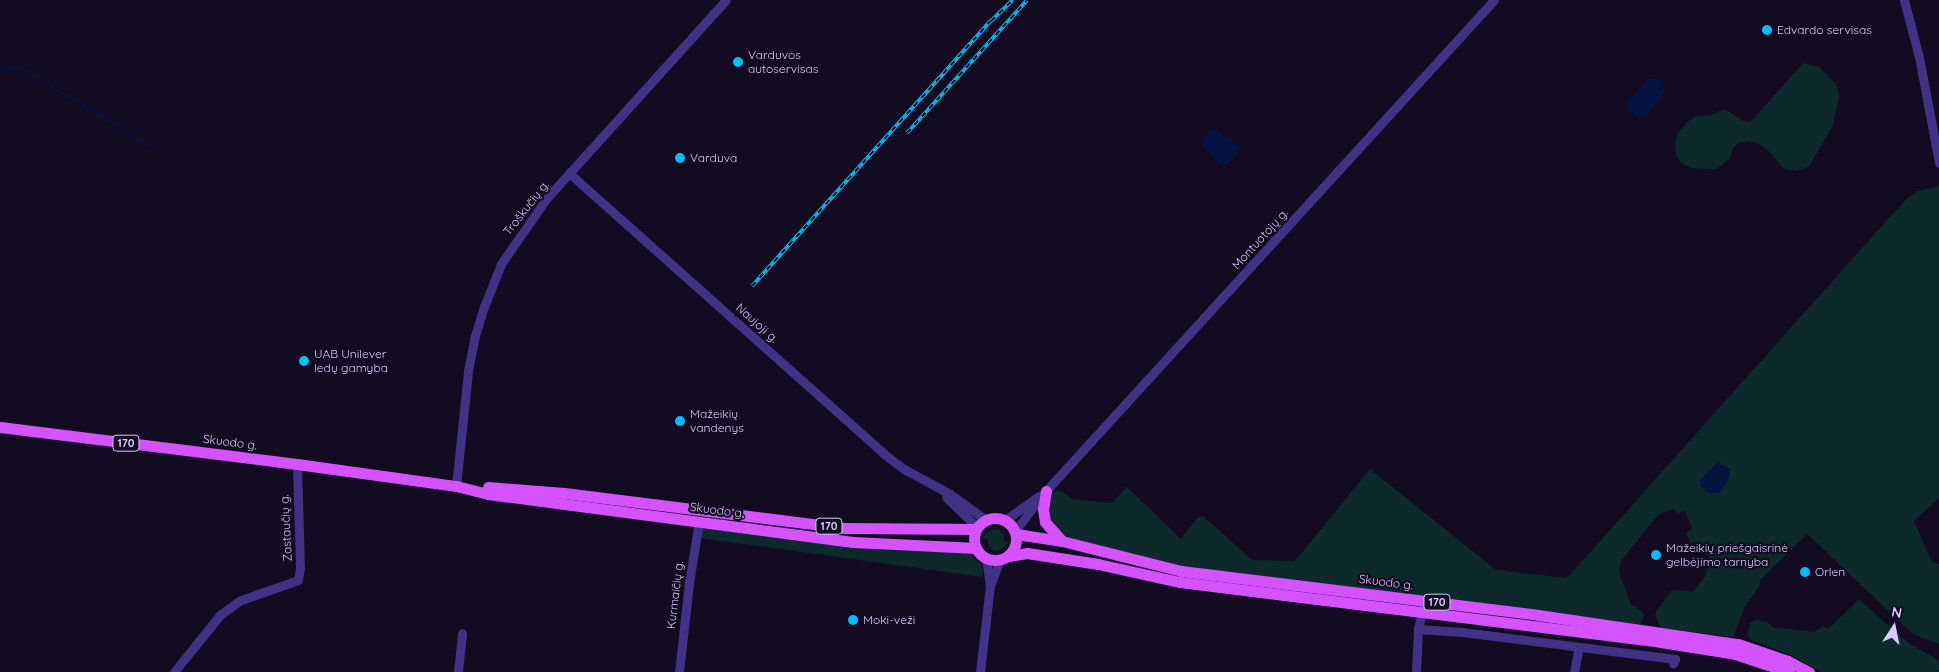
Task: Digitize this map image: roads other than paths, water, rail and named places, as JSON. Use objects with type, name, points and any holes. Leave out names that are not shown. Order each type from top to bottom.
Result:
[{"type":"main road","name":"Skuodo g.","points":[[0,427],[456,486],[564,493],[854,529],[980,525]]},
{"type":"main road","name":"Skuodo g.","points":[[456,486],[488,494],[874,544],[976,548]]},
{"type":"main road","points":[[1044,492],[1043,516],[1049,528],[1062,541]]},
{"type":"main road","points":[[996,518],[1005,520],[1016,532],[1016,544],[1004,558],[986,558],[976,548],[974,536],[980,525],[996,518]]},
{"type":"main road","name":"Skuodo g.","points":[[1016,532],[1062,541],[1123,558],[1181,571],[1735,654],[1787,672]]},
{"type":"main road","name":"Skuodo g.","points":[[1004,558],[1027,554],[1098,564],[1180,582],[1424,606],[1738,644],[1788,661],[1809,672]]},
{"type":"street","name":"Troškučių g.","points":[[456,486],[468,371],[484,307],[501,264],[514,243],[569,173],[726,0]]},
{"type":"street","name":"Montuotojų g.","points":[[1016,532],[1044,492],[1494,0]]},
{"type":"street","points":[[1904,0],[1920,57],[1939,163]]},
{"type":"street","name":"Naujoji g.","points":[[569,173],[613,210],[884,454],[932,486],[950,494],[980,525]]},
{"type":"street","name":"Zastaučių g.","points":[[174,672],[220,614],[241,600],[298,580],[300,567],[297,464]]},
{"type":"street","name":"Montuotojų g.","points":[[1005,520],[1044,492]]},
{"type":"street","name":"Kurmaičių g.","points":[[679,672],[689,583],[700,521]]},
{"type":"street","points":[[980,672],[990,586],[986,558]]},
{"type":"street","points":[[990,586],[1004,558]]},
{"type":"street","points":[[1416,672],[1418,629],[1424,606]]},
{"type":"street","points":[[1418,629],[1462,632],[1674,659],[1673,664]]},
{"type":"street","points":[[458,672],[462,633]]},
{"type":"street","points":[[1574,672],[1579,647]]},
{"type":"waterway","points":[[0,70],[10,67],[21,68],[160,151]]},
{"type":"railway","points":[[752,286],[991,21],[1013,0]]},
{"type":"railway","points":[[907,133],[1027,0]]},
{"type":"place","name":"Edvardo servisas","points":[[1767,30]]},
{"type":"place","name":"Varduvos autoservisas","points":[[738,62]]},
{"type":"place","name":"Varduva","points":[[680,158]]},
{"type":"place","name":"UAB Unilever ledų gamyba","points":[[304,361]]},
{"type":"place","name":"Mažeikių vandenys","points":[[680,421]]},
{"type":"place","name":"Mažeikių priešgaisrinė gelbėjimo tarnyba","points":[[1656,555]]},
{"type":"place","name":"Orlen","points":[[1805,572]]},
{"type":"place","name":"Moki-veži","points":[[853,620]]}]
